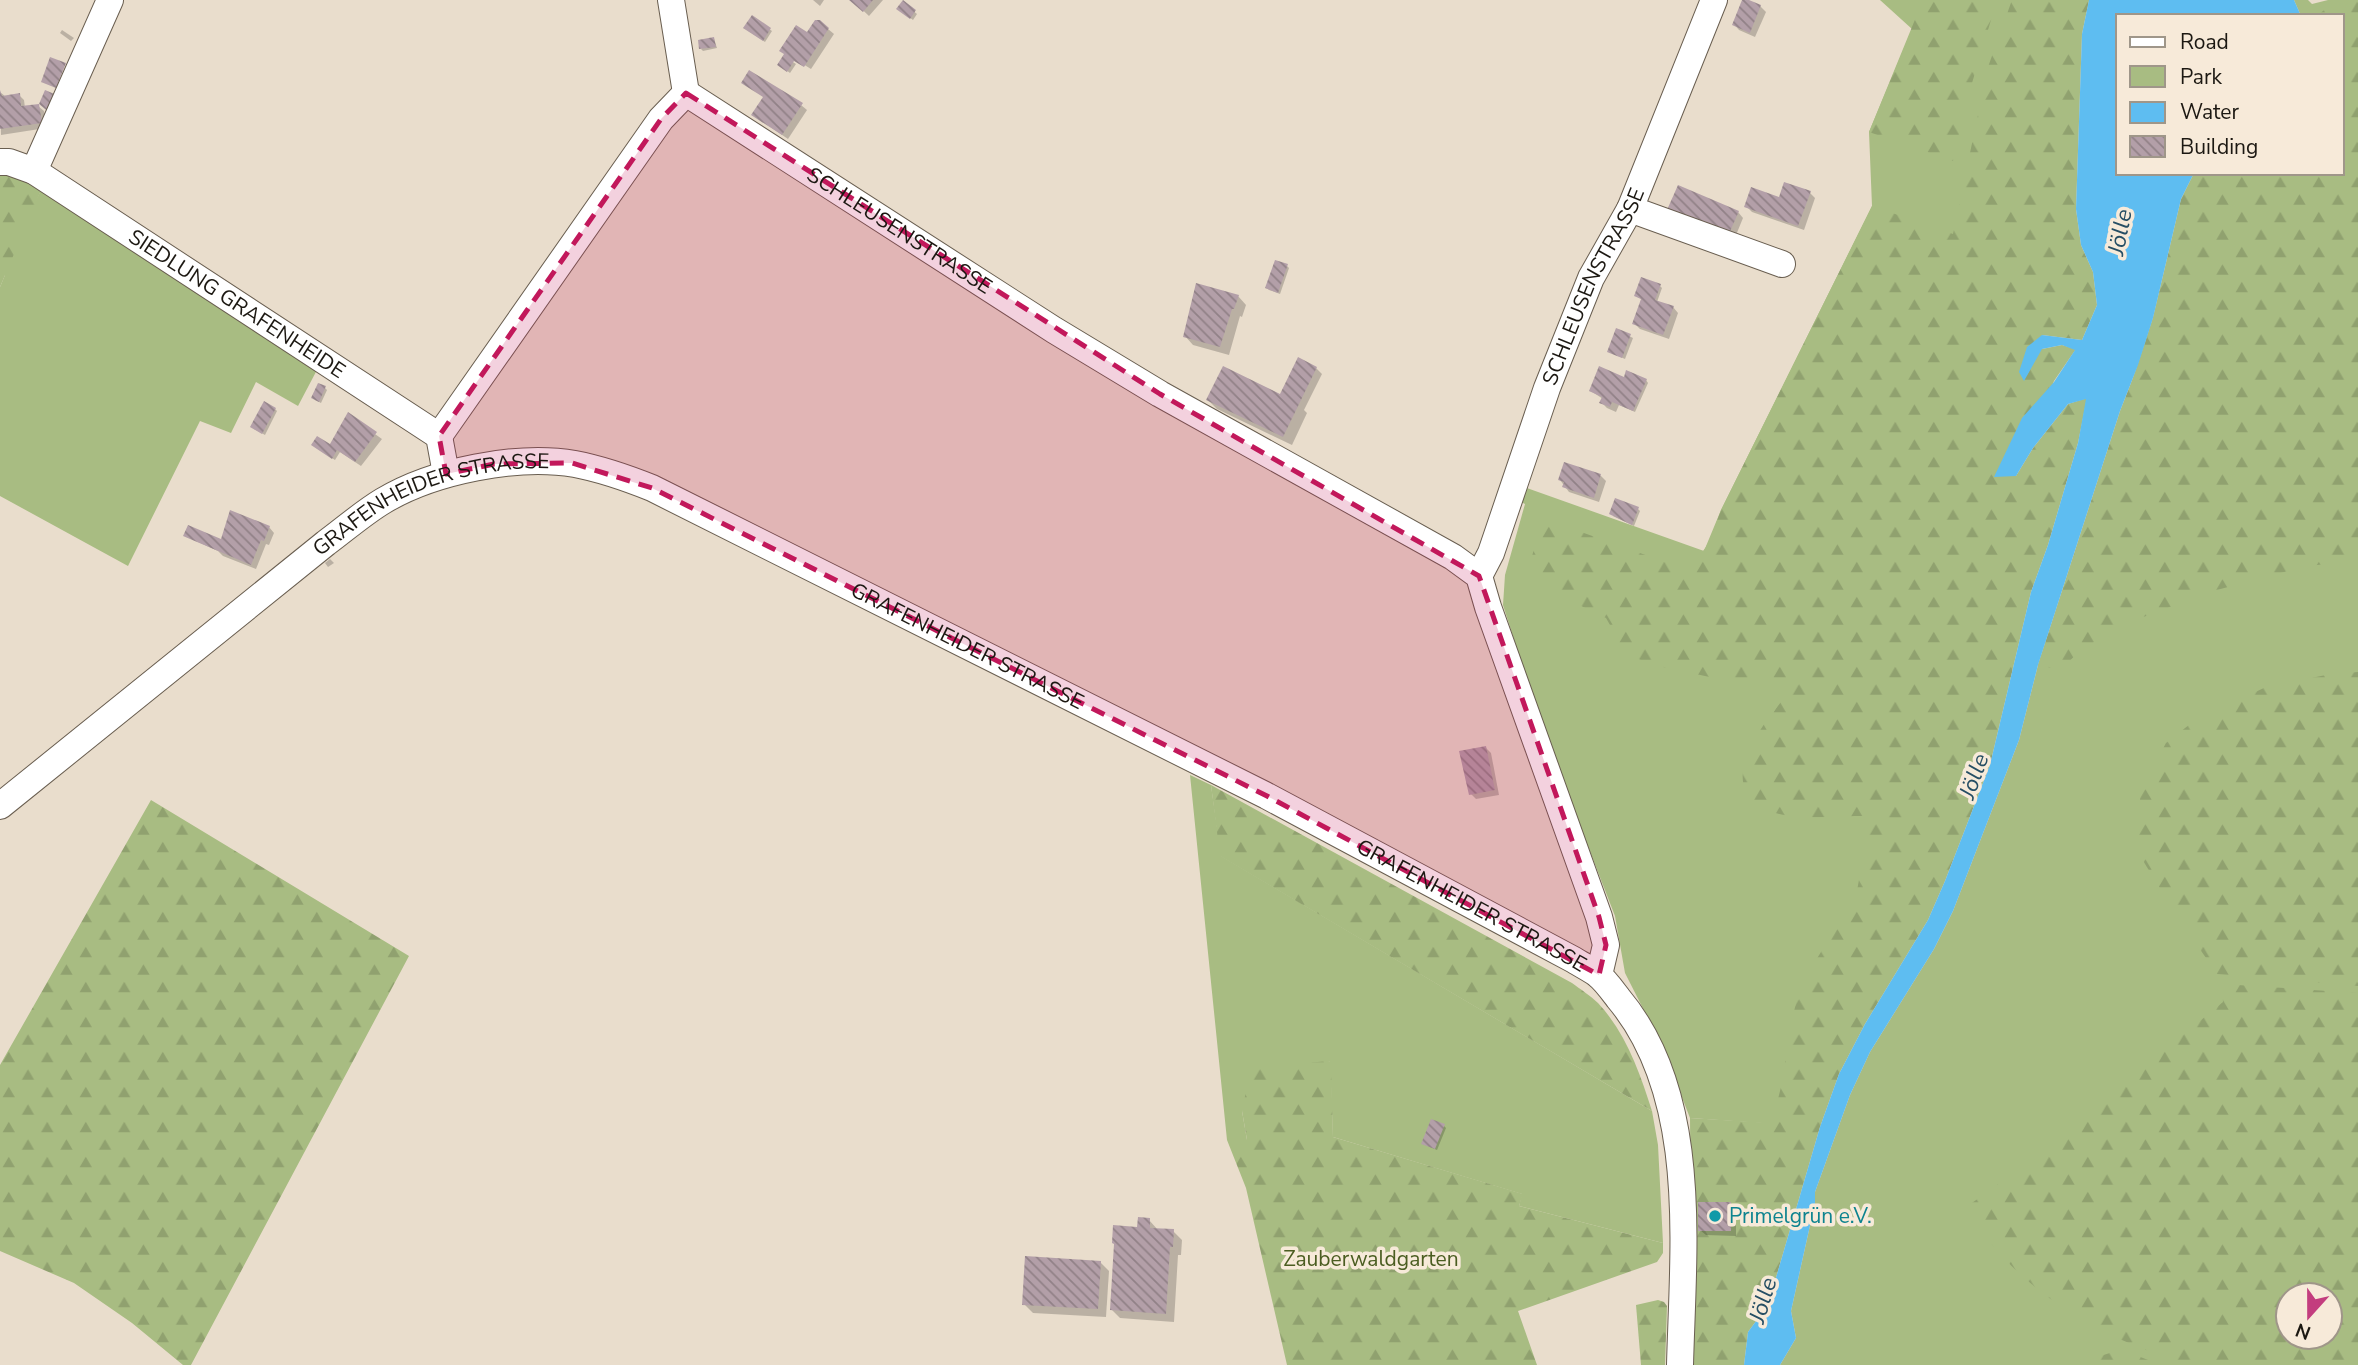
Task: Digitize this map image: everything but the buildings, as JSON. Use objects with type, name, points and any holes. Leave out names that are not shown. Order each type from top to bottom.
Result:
[{"type":"street","points":[[34,171],[110,0]]},
{"type":"street","points":[[446,474],[439,436],[662,119],[686,93],[671,0]]},
{"type":"street","name":"SCHLEUSENSTRASSE","points":[[686,93],[1032,316],[1148,387],[1454,557],[1479,576],[1491,554],[1547,388],[1591,278],[1630,209],[1714,0]]},
{"type":"street","name":"SIEDLUNG GRAFENHEIDE","points":[[0,162],[9,162],[34,171],[439,436]]},
{"type":"street","points":[[1630,209],[1782,264]]},
{"type":"street","name":"GRAFENHEIDER STRASSE","points":[[0,806],[365,513],[401,491],[446,474],[494,464],[572,463],[596,468],[652,488],[1267,796],[1599,975],[1635,1018],[1659,1071],[1674,1121],[1683,1225],[1680,1365]]},
{"type":"street","points":[[1479,576],[1599,917],[1605,945],[1599,975]]},
{"type":"highlighted area","points":[[686,93],[1160,394],[1479,576],[1599,917],[1606,945],[1599,975],[1267,796],[652,488],[572,463],[494,464],[446,474],[439,436],[661,119]]},
{"type":"green space","points":[[1880,0],[2089,0],[1820,1127],[1690,1118],[1662,1046],[1625,973],[1615,916],[1543,730],[1503,605],[1505,575],[1525,504],[1519,501],[1524,487],[1704,551],[1721,510],[1872,206],[1869,132],[1912,29]]},
{"type":"green space","points":[[1923,0],[1997,0],[1969,93],[1953,161],[1869,132]]},
{"type":"green space","points":[[2012,0],[2089,0],[2082,34],[2076,209],[2081,245],[2093,272],[2097,305],[2082,340],[2042,335],[2042,349],[2062,345],[2076,349],[2054,381],[2016,476],[2033,448],[2068,404],[2087,398],[2078,443],[2031,592],[1990,765],[1928,920],[1865,1024],[1839,1074],[1820,1127],[1768,1305],[1748,1332],[1744,1365],[1692,1365],[1690,1118],[1772,1123],[1798,995],[1806,976],[1856,896],[1866,842],[1864,816],[1800,817],[1769,811],[1756,804],[1744,786],[1745,762],[1759,732],[1787,693],[1757,681],[1719,679],[1658,666],[1607,648],[1610,625],[1606,618],[1543,583],[1532,569],[1532,558],[1548,523],[1556,523],[1665,562],[1689,561],[1704,550],[1721,510],[1872,206],[1953,234],[1988,67]]},
{"type":"green space","points":[[2294,0],[2308,0],[2312,4],[2328,0],[2358,0],[2358,1365],[1780,1365],[1796,1338],[1791,1311],[1815,1203],[1815,1192],[1850,1095],[1870,1052],[1934,949],[1953,911],[2019,740],[2038,665],[2153,318],[2173,238],[2193,175],[2344,175],[2344,14],[2300,14]]},
{"type":"green space","points":[[2336,0],[2358,0],[2358,561],[2307,566],[2213,591],[2138,619],[2083,648],[2060,670],[2038,665],[2153,318],[2181,199],[2193,175],[2344,175],[2344,14],[2319,14]]},
{"type":"green space","points":[[0,174],[18,177],[42,188],[0,287]]},
{"type":"green space","points":[[42,188],[318,368],[298,406],[256,382],[231,433],[200,421],[128,566],[0,496],[0,287],[5,275],[0,275]]},
{"type":"green space","points":[[2358,672],[2358,986],[2217,974],[2142,859],[2136,836],[2141,790],[2166,743],[2194,721],[2266,687],[2331,674]]},
{"type":"green space","points":[[1190,775],[1211,785],[1221,856],[1652,1111],[1658,1145],[1663,1243],[1519,1206],[1522,1194],[1333,1137],[1330,1061],[1242,1111],[1247,1140],[1227,1140]]},
{"type":"green space","points":[[1211,785],[1572,983],[1598,1003],[1617,1027],[1637,1068],[1652,1111],[1220,856]]},
{"type":"green space","points":[[151,800],[409,956],[191,1365],[183,1365],[132,1323],[74,1283],[0,1251],[0,1065]]},
{"type":"green space","points":[[2222,984],[2358,993],[2358,1365],[2193,1365],[2138,1347],[2085,1321],[2036,1288],[2014,1268],[1994,1247],[1965,1208],[2023,1166],[2223,1002]]},
{"type":"green space","name":"Zauberwaldgarten","points":[[1331,1061],[1333,1137],[1523,1194],[1519,1206],[1663,1243],[1663,1253],[1657,1262],[1518,1311],[1537,1365],[1287,1365],[1246,1188],[1227,1140],[1247,1140],[1242,1111],[1251,1067]]},
{"type":"green space","points":[[1658,1300],[1667,1306],[1665,1365],[1641,1365],[1636,1305]]},
{"type":"green space","points":[[2125,1351],[2161,1365],[2072,1365],[2113,1352]]},
{"type":"water","name":"Jölle","points":[[2089,0],[2294,0],[2300,14],[2116,14],[2116,175],[2193,175],[2181,199],[2153,318],[2038,665],[2019,740],[1953,911],[1934,949],[1870,1052],[1850,1095],[1815,1192],[1815,1203],[1791,1311],[1796,1338],[1780,1365],[1744,1365],[1748,1332],[1768,1305],[1820,1127],[1839,1074],[1865,1024],[1928,920],[1990,765],[2031,592],[2078,443],[2086,399],[2068,404],[2033,448],[2016,476],[1994,477],[2022,418],[2054,382],[2075,350],[2062,345],[2042,349],[2024,381],[2019,372],[2027,347],[2042,335],[2082,340],[2097,305],[2093,272],[2081,245],[2076,209],[2082,34]]},
{"type":"place","name":"Primelgrün e.V.","points":[[1715,1216]]}]
